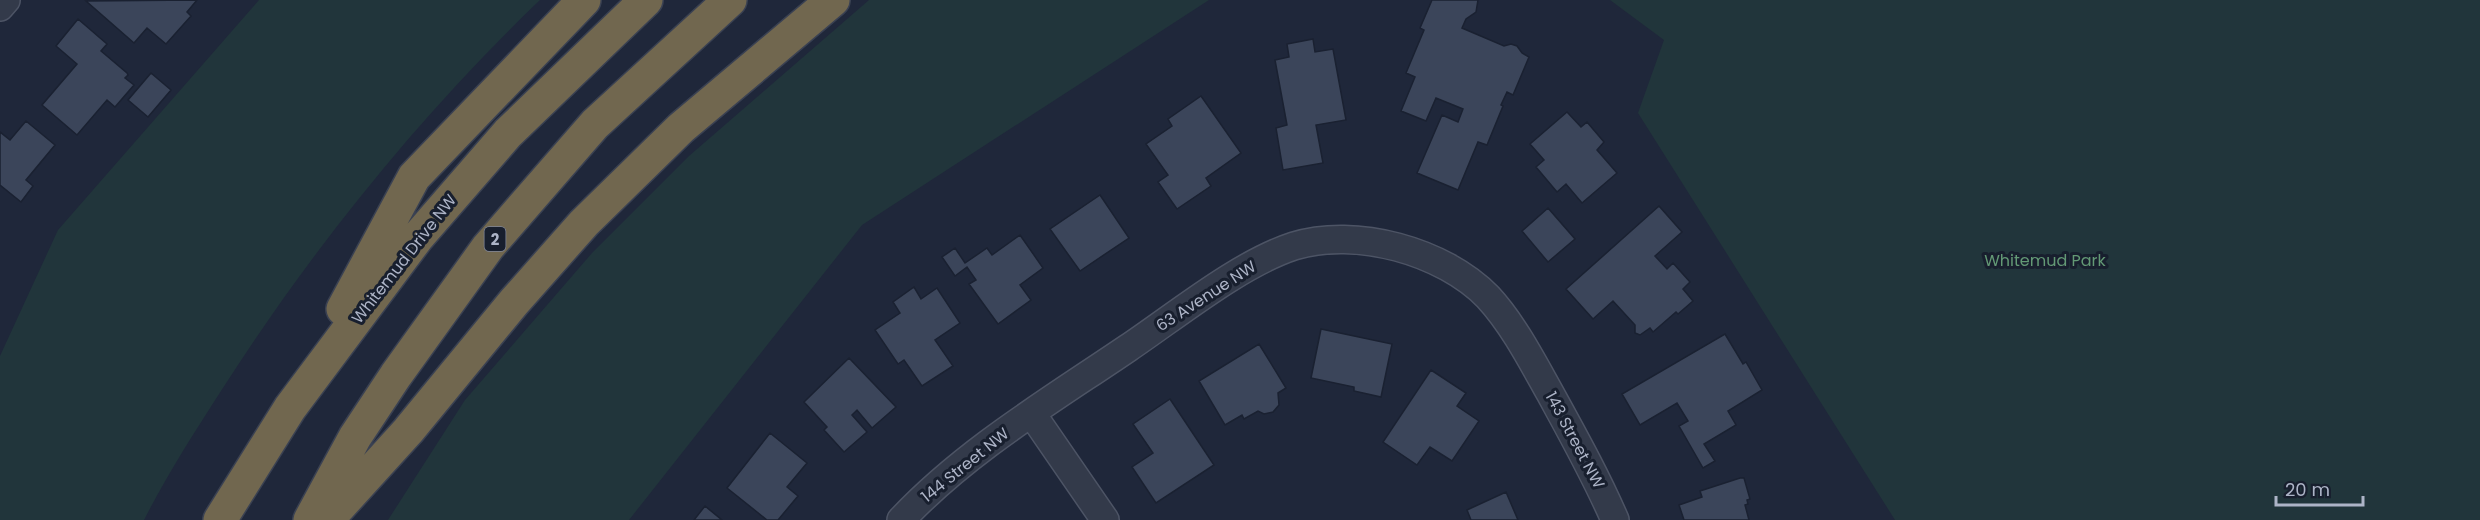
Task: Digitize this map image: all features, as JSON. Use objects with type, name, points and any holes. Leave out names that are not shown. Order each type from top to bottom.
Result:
[{"type":"highway","points":[[290,408],[414,177],[584,0]]},
{"type":"highway","name":"Whitemud Drive NW","points":[[220,520],[290,408],[417,238],[508,133],[646,0]]},
{"type":"highway","name":"2","points":[[310,520],[355,437],[396,375],[488,247],[595,124],[730,0]]},
{"type":"highway","points":[[327,520],[408,431],[514,302],[584,223],[681,128],[832,0]]},
{"type":"street","points":[[0,7],[6,0]]},
{"type":"street","name":"63 Avenue NW","points":[[1032,414],[1244,269],[1296,246],[1329,241],[1362,241],[1399,247],[1436,260],[1463,276],[1488,298],[1533,362]]},
{"type":"street","name":"143 Street NW","points":[[1533,362],[1598,480],[1615,520]]},
{"type":"street","points":[[1032,414],[1105,520]]},
{"type":"street","name":"144 Street NW","points":[[901,520],[967,460],[1032,414]]},
{"type":"green space","points":[[259,0],[540,0],[451,90],[369,186],[330,236],[292,286],[221,391],[171,470],[144,520],[0,520],[0,356],[58,230]]},
{"type":"green space","points":[[869,0],[1209,0],[862,225],[629,520],[388,520],[465,400],[592,253],[689,156]]},
{"type":"green space","name":"Whitemud Park","points":[[1610,0],[2480,0],[2480,520],[1895,520],[1638,113],[1664,40]]},
{"type":"building","points":[[197,0],[187,12],[191,16],[166,44],[147,28],[134,43],[86,1]]},
{"type":"building","points":[[1432,0],[1478,0],[1476,12],[1466,19],[1462,28],[1504,46],[1511,44],[1517,46],[1529,57],[1513,95],[1507,92],[1487,145],[1478,142],[1458,190],[1417,173],[1442,115],[1458,122],[1463,109],[1436,98],[1426,121],[1401,111],[1415,77],[1406,73],[1424,30],[1420,28]]},
{"type":"building","points":[[78,19],[107,44],[101,51],[127,73],[125,78],[134,85],[115,107],[107,100],[77,135],[42,105],[77,64],[56,46]]},
{"type":"building","points":[[1313,39],[1315,52],[1333,49],[1346,120],[1316,125],[1323,163],[1283,170],[1276,128],[1287,125],[1275,60],[1289,57],[1287,44]]},
{"type":"building","points":[[151,73],[171,90],[148,117],[128,100]]},
{"type":"building","points":[[1201,96],[1241,153],[1206,178],[1211,186],[1177,209],[1158,182],[1168,175],[1146,144],[1172,126],[1168,119]]},
{"type":"building","points":[[1567,112],[1581,127],[1587,122],[1604,142],[1597,150],[1617,173],[1582,203],[1566,184],[1557,192],[1536,167],[1544,160],[1530,144]]},
{"type":"building","points":[[26,121],[55,145],[26,180],[33,186],[21,202],[0,185],[0,132],[10,140]]},
{"type":"building","points":[[1100,195],[1129,238],[1080,271],[1050,229]]},
{"type":"building","points":[[1659,206],[1682,232],[1655,256],[1667,269],[1673,263],[1690,282],[1683,289],[1693,301],[1653,332],[1650,328],[1640,335],[1635,333],[1635,325],[1613,301],[1593,319],[1566,289]]},
{"type":"building","points":[[1548,208],[1575,239],[1548,262],[1522,231]]},
{"type":"building","points":[[1020,235],[1043,268],[1020,285],[1031,300],[998,324],[969,284],[976,280],[967,267],[955,276],[942,257],[955,248],[965,263],[987,248],[992,255]]},
{"type":"building","points":[[914,287],[921,299],[937,288],[960,323],[935,340],[953,366],[922,386],[904,360],[898,364],[875,330],[900,313],[893,302]]},
{"type":"building","points":[[1321,329],[1392,344],[1381,397],[1354,391],[1354,387],[1311,378]]},
{"type":"building","points":[[1725,334],[1743,364],[1746,362],[1762,390],[1728,411],[1736,425],[1704,444],[1715,461],[1703,468],[1679,426],[1688,421],[1677,403],[1640,425],[1622,394]]},
{"type":"building","points":[[1259,344],[1286,388],[1278,393],[1279,405],[1273,412],[1264,414],[1258,411],[1244,419],[1242,415],[1225,425],[1199,381]]},
{"type":"building","points":[[849,358],[896,407],[872,428],[857,410],[852,415],[867,432],[844,452],[824,430],[827,427],[804,402]]},
{"type":"building","points":[[1431,370],[1466,393],[1457,406],[1479,421],[1452,461],[1430,447],[1417,465],[1383,442]]},
{"type":"building","points":[[1170,399],[1214,465],[1156,503],[1132,467],[1153,453],[1133,424]]},
{"type":"building","points":[[770,433],[807,463],[787,487],[798,496],[778,520],[767,520],[727,488]]},
{"type":"building","points":[[1744,478],[1750,499],[1745,505],[1749,520],[1684,520],[1679,505],[1702,497],[1700,491]]},
{"type":"building","points":[[1506,492],[1518,520],[1471,520],[1467,510]]},
{"type":"building","points":[[705,506],[722,520],[694,520]]}]
